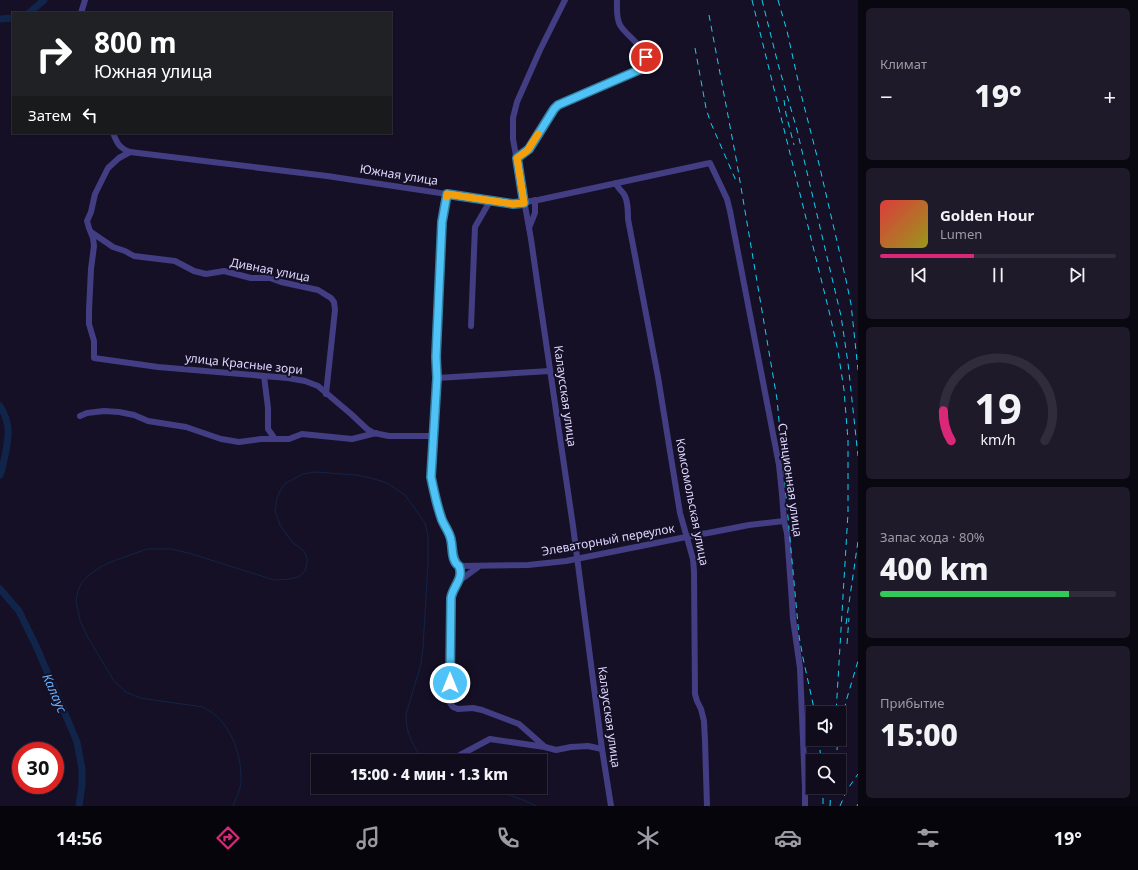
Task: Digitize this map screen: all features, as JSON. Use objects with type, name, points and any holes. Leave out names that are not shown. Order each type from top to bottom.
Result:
[{"type":"street","points":[[81,12],[84,0]]},
{"type":"street","name":"Калаусская улица","points":[[565,0],[540,50],[517,102],[514,112],[513,139],[529,228],[573,526],[602,749],[611,806]]},
{"type":"street","points":[[517,158],[529,149],[550,114],[557,106],[639,70],[646,64],[647,60],[644,53],[620,25],[617,14],[617,0]]},
{"type":"street","points":[[113,134],[122,149],[130,152]]},
{"type":"street","points":[[91,232],[87,221],[97,190],[112,163],[130,152]]},
{"type":"street","name":"Южная улица","points":[[130,152],[327,176],[513,204],[524,203],[710,163]]},
{"type":"street","name":"Станционная улица","points":[[710,163],[727,199],[730,211],[779,465],[784,521],[787,533],[793,619],[800,668],[806,787],[805,806]]},
{"type":"street","name":"Комсомольская улица","points":[[616,183],[618,188],[624,194],[627,205],[628,219],[657,370],[680,513],[693,560],[695,694],[704,721],[706,741],[707,806]]},
{"type":"street","points":[[447,194],[442,222],[436,357],[437,378],[431,477],[443,521],[451,538],[454,560],[459,566],[461,574],[452,592],[451,598],[450,683],[448,694],[450,703],[453,707],[458,709],[478,709],[519,724],[545,747]]},
{"type":"street","points":[[529,228],[535,213],[535,200]]},
{"type":"street","points":[[470,326],[475,227],[490,201]]},
{"type":"street","name":"улица Красные зори","points":[[91,232],[94,246],[90,284],[89,324],[94,341],[94,358],[158,367],[264,376],[309,382],[318,386],[376,434]]},
{"type":"street","name":"Дивная улица","points":[[91,232],[113,247],[134,256],[175,261],[194,271],[206,274],[224,271],[251,278],[270,278],[281,282],[318,290],[330,296],[334,302],[335,310],[326,394]]},
{"type":"street","points":[[437,378],[550,371]]},
{"type":"street","points":[[264,376],[268,408],[268,429],[276,439]]},
{"type":"street","points":[[318,386],[327,380]]},
{"type":"street","points":[[80,416],[104,411],[119,412],[134,415],[148,421],[193,429],[234,442],[289,438],[302,434],[352,439],[376,434],[389,436],[433,436]]},
{"type":"street","name":"Элеваторный переулок","points":[[459,566],[528,565],[577,559],[748,525],[784,521]]},
{"type":"street","points":[[458,582],[478,566]]},
{"type":"street","points":[[462,754],[490,739],[556,750],[588,746],[602,749]]},
{"type":"waterway","name":"Калаус","points":[[30,12],[44,0]]},
{"type":"waterway","name":"Калаус","points":[[0,19],[12,18]]},
{"type":"waterway","name":"Калаус","points":[[0,406],[4,412],[8,430],[6,449],[0,475]]},
{"type":"waterway","points":[[233,806],[241,782],[241,771],[237,749],[227,729],[220,720],[203,707],[140,698],[126,692],[114,681],[87,636],[80,620],[76,600],[82,582],[89,575],[102,566],[147,549],[171,549],[192,554],[274,580],[298,577],[305,571],[307,558],[304,551],[293,543],[280,525],[275,511],[277,498],[281,489],[286,483],[303,474],[315,472],[357,475],[387,483],[405,495],[425,523],[428,536],[428,565],[423,647],[421,664],[406,714],[407,727],[411,739],[419,754]]},
{"type":"waterway","name":"Калаус","points":[[0,589],[19,611],[37,648],[77,742],[82,769],[82,785],[79,806]]},
{"type":"waterway","points":[[506,794],[536,806]]},
{"type":"railway","points":[[752,0],[829,311],[838,351],[844,390],[848,440],[848,513],[836,706]]},
{"type":"railway","points":[[762,0],[797,130],[841,316],[848,363],[858,456]]},
{"type":"railway","points":[[778,0],[787,31],[846,280],[851,304],[858,370]]},
{"type":"railway","points":[[709,15],[736,158],[777,399],[799,636],[813,706]]},
{"type":"railway","points":[[695,48],[706,108],[710,121],[737,183]]},
{"type":"railway","points":[[784,100],[794,145]]},
{"type":"railway","points":[[846,624],[858,541]]},
{"type":"railway","points":[[847,644],[849,618]]},
{"type":"railway","points":[[845,706],[858,661]]},
{"type":"railway","points":[[820,746],[820,754]]},
{"type":"railway","points":[[837,746],[837,754]]},
{"type":"railway","points":[[840,806],[847,790],[858,774]]},
{"type":"railway","points":[[823,794],[823,806]]},
{"type":"railway","points":[[830,806],[831,794]]},
{"type":"slow traffic","points":[[447,197],[447,194],[513,204],[524,203],[517,158],[527,151],[538,134]]},
{"type":"route","points":[[450,683],[451,598],[452,592],[460,579],[461,570],[454,560],[451,538],[443,521],[431,477],[437,378],[436,357],[442,222],[447,194],[513,204],[524,203],[517,158],[529,149],[554,109],[558,105],[639,70],[646,64],[646,57]]}]
